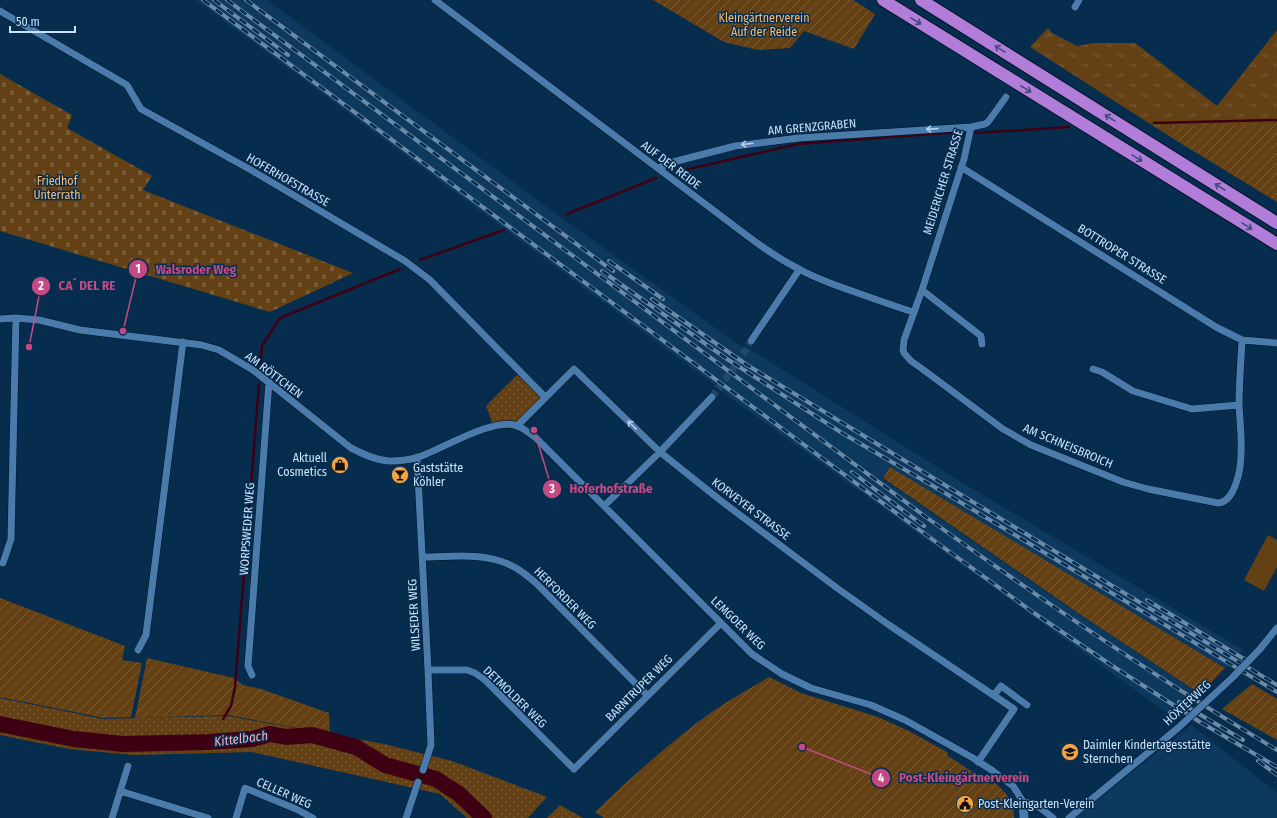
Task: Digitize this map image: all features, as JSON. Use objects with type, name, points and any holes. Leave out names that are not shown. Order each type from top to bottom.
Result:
[{"type":"highway","points":[[883,0],[1277,244]]},
{"type":"highway","points":[[922,0],[1277,223]]},
{"type":"street","name":"AUF DER REIDE","points":[[435,0],[757,243],[799,270],[885,303],[913,312]]},
{"type":"street","name":"HOFERHOFSTRASSE","points":[[0,11],[127,85],[141,109],[251,170],[405,261],[430,280],[545,397]]},
{"type":"street","name":"MEIDERICHER STRASSE","points":[[913,312],[922,290],[961,167],[971,127],[988,122],[1006,97]]},
{"type":"street","name":"AM GRENZGRABEN","points":[[658,168],[673,162],[735,146],[799,138],[971,127]]},
{"type":"street","name":"BOTTROPER STRASSE","points":[[961,167],[1216,327],[1242,340],[1277,343]]},
{"type":"street","points":[[751,341],[799,270]]},
{"type":"street","points":[[922,290],[981,336],[982,344]]},
{"type":"street","name":"AM SCHNEISBROICH","points":[[913,312],[904,340],[903,350],[907,357],[921,368],[1003,429],[1031,445],[1124,482],[1148,489],[1218,503],[1222,503],[1229,498],[1234,490],[1242,456],[1239,405]]},
{"type":"street","points":[[3,563],[11,540],[16,318]]},
{"type":"street","name":"AM RÖTTCHEN","points":[[0,319],[16,318],[42,321],[80,330],[183,342],[219,350],[269,382],[339,439],[364,455],[388,461],[417,457],[492,426],[517,426]]},
{"type":"street","points":[[1093,369],[1102,372],[1133,391],[1192,409],[1239,405],[1242,340]]},
{"type":"street","points":[[138,650],[146,635],[183,342]]},
{"type":"street","name":"KORVEYER STRASSE","points":[[517,426],[574,369],[660,452],[720,500],[889,625],[1014,709]]},
{"type":"street","name":"WORPSWEDER WEG","points":[[252,676],[248,666],[269,382]]},
{"type":"street","points":[[604,506],[660,452],[712,397]]},
{"type":"street","name":"LEMGOER WEG","points":[[517,426],[536,438],[752,654],[782,674],[811,688],[871,705],[905,720],[997,774],[1012,786],[1022,802]]},
{"type":"street","name":"WILSEDER WEG","points":[[417,457],[431,745],[423,770]]},
{"type":"street","name":"HERFORDER WEG","points":[[422,557],[477,556],[492,558],[509,564],[524,573],[538,585],[647,695]]},
{"type":"street","name":"BARNTRUPER WEG","points":[[574,770],[647,695],[721,623]]},
{"type":"street","name":"HÖXTERWEG","points":[[1069,818],[1178,728],[1232,678],[1260,649],[1277,628]]},
{"type":"street","name":"DETMOLDER WEG","points":[[428,670],[457,669],[475,673],[485,680],[574,770]]},
{"type":"street","points":[[994,695],[1000,686],[1027,705]]},
{"type":"street","points":[[978,762],[1021,701]]},
{"type":"street","points":[[112,818],[128,766]]},
{"type":"street","points":[[406,818],[418,782]]},
{"type":"street","name":"CELLER WEG","points":[[236,818],[245,788],[296,809],[313,818]]},
{"type":"street","points":[[120,791],[208,818]]},
{"type":"street","points":[[1024,818],[1022,802],[1032,803],[1038,806],[1053,818]]},
{"type":"shaded area","points":[[196,0],[267,0],[544,205],[743,348],[745,346],[953,477],[1243,650],[1226,668],[890,467],[882,479],[1078,614],[1199,694],[1174,718],[714,386],[715,385]]},
{"type":"shaded area","points":[[1191,725],[1277,793],[1277,818],[1075,818]]},
{"type":"green space","name":"Kleingärtnerverein Auf der Reide","points":[[653,0],[853,0],[875,14],[854,49],[804,31],[790,48],[758,50],[724,42]]},
{"type":"green space","points":[[1048,28],[1052,33],[1077,46],[1094,43],[1135,43],[1217,106],[1277,30],[1277,125],[1171,125],[1169,136],[1030,47]]},
{"type":"green space","name":"Friedhof Unterrath","points":[[0,74],[72,115],[67,128],[152,176],[143,190],[353,273],[270,312],[0,231]]},
{"type":"green space","points":[[1171,125],[1277,125],[1277,202],[1169,136]]},
{"type":"green space","points":[[520,372],[545,397],[517,426],[492,426],[486,406]]},
{"type":"green space","points":[[890,467],[1225,668],[1200,694],[1078,613],[883,478]]},
{"type":"green space","points":[[1268,535],[1277,540],[1277,567],[1264,591],[1244,580]]},
{"type":"green space","points":[[0,598],[125,646],[122,660],[142,663],[131,717],[104,718],[0,697]]},
{"type":"green space","points":[[147,658],[234,678],[243,685],[261,689],[329,713],[330,734],[227,715],[135,718]]},
{"type":"green space","points":[[769,677],[801,693],[878,717],[909,731],[947,752],[948,756],[991,784],[995,783],[1009,798],[1013,807],[1014,818],[604,818],[595,812],[684,733],[716,709]]},
{"type":"green space","points":[[1252,684],[1277,699],[1277,740],[1222,709]]},
{"type":"green space","points":[[0,698],[103,719],[227,716],[384,744],[452,761],[547,797],[528,818],[467,818],[440,794],[252,752],[134,755],[69,749],[0,735]]},
{"type":"green space","points":[[560,805],[583,818],[547,818]]},
{"type":"waterway","points":[[1154,123],[1277,120]]},
{"type":"waterway","points":[[975,133],[1069,127]]},
{"type":"waterway","points":[[676,172],[798,144],[963,133]]},
{"type":"waterway","points":[[567,214],[656,178]]},
{"type":"waterway","points":[[420,260],[504,230]]},
{"type":"waterway","points":[[260,366],[262,346],[280,318],[400,269]]},
{"type":"waterway","points":[[223,719],[231,706],[235,687],[259,384]]},
{"type":"waterway","name":"Kittelbach","points":[[0,724],[74,739],[123,744],[209,742],[252,739],[270,734],[286,737],[312,735],[356,747],[385,765],[436,779],[459,794],[484,818]]},
{"type":"waterway","name":"Kittelbach","points":[[209,742],[213,736]]},
{"type":"tunnel","points":[[712,397],[738,362],[751,341]]},
{"type":"railway","points":[[203,0],[903,518],[1034,613],[1111,665],[1200,722],[1277,767]]},
{"type":"railway","points":[[214,0],[288,55]]},
{"type":"railway","points":[[227,0],[930,520],[1101,639],[1188,696],[1277,750]]},
{"type":"railway","points":[[246,0],[613,271]]},
{"type":"railway","points":[[609,261],[663,299]]},
{"type":"railway","points":[[602,271],[727,359],[842,433],[1277,692]]},
{"type":"railway","points":[[652,299],[747,365],[1277,685]]},
{"type":"railway","points":[[852,472],[924,526]]},
{"type":"railway","points":[[1147,600],[1249,662]]},
{"type":"railway","points":[[1179,702],[1243,740]]},
{"type":"railway","points":[[1258,761],[1277,775]]},
{"type":"place","name":"Walsroder Weg","points":[[123,331]]},
{"type":"place","name":"CA´ DEL RE","points":[[29,347]]},
{"type":"place","name":"Hoferhofstraße","points":[[534,430]]},
{"type":"place","name":"Aktuell Cosmetics","points":[[340,465]]},
{"type":"place","name":"Gaststätte Köhler","points":[[400,475]]},
{"type":"place","name":"Post-Kleingärtnerverein","points":[[802,747]]},
{"type":"place","name":"Daimler Kindertagesstätte Sternchen","points":[[1070,752]]},
{"type":"place","name":"Post-Kleingarten-Verein","points":[[965,804]]}]
